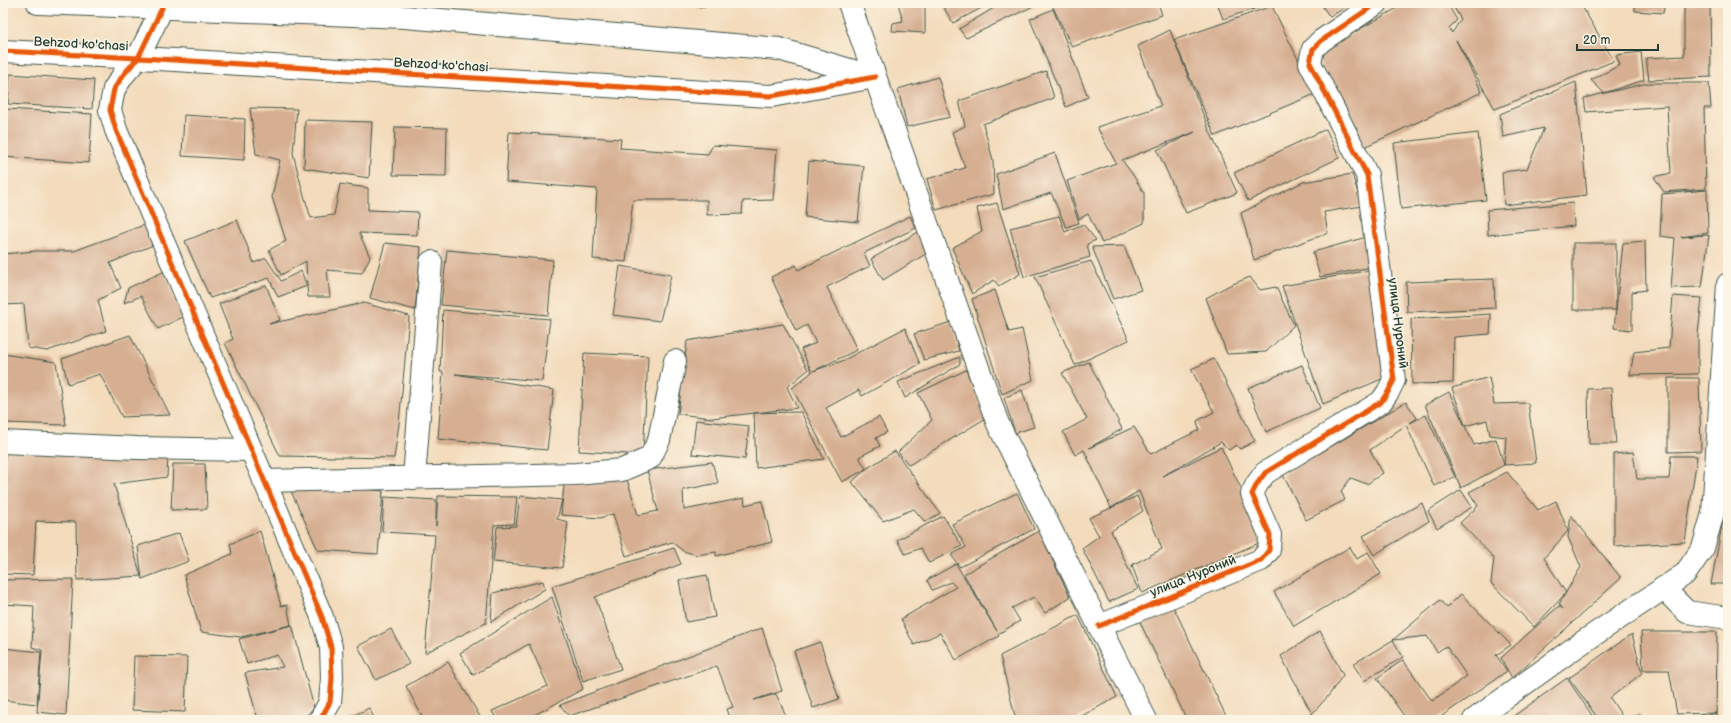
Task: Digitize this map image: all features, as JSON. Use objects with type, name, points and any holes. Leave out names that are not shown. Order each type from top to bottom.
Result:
[{"type":"street","points":[[38,3],[162,8],[406,10],[779,49],[875,77]]},
{"type":"street","points":[[849,3],[998,424],[1146,720]]},
{"type":"street","name":"улица Нуроний","points":[[1099,626],[1262,560],[1268,550],[1270,535],[1252,494],[1265,473],[1381,402],[1394,380],[1394,369],[1367,175],[1310,63],[1313,49],[1321,41],[1377,3]]},
{"type":"street","points":[[162,8],[138,58],[124,74],[114,89],[110,110],[116,130],[322,617],[331,647],[332,678],[330,702],[320,720]]},
{"type":"street","name":"Behzod ko'chasi","points":[[3,51],[771,96],[875,77]]},
{"type":"street","points":[[414,478],[431,262]]},
{"type":"street","points":[[1474,720],[1577,646],[1685,574],[1703,548],[1713,513],[1728,284]]},
{"type":"street","points":[[264,481],[576,474],[622,470],[650,458],[659,440],[675,361]]},
{"type":"street","points":[[3,442],[137,448],[251,450]]},
{"type":"street","points":[[1663,588],[1687,612],[1728,618]]},
{"type":"building","points":[[695,3],[738,3],[738,4],[697,7]]},
{"type":"building","points":[[898,3],[925,3],[925,33],[892,31],[893,23],[903,21]]},
{"type":"building","points":[[941,3],[991,3],[953,23]]},
{"type":"building","points":[[996,3],[1040,3],[966,38],[959,29],[997,6]]},
{"type":"building","points":[[1051,3],[1158,3],[1162,15],[1072,47]]},
{"type":"building","points":[[1217,3],[1272,3],[1223,19]]},
{"type":"building","points":[[1320,3],[1352,3],[1330,17]]},
{"type":"building","points":[[1406,3],[1447,3],[1457,20],[1449,28],[1452,33],[1461,19],[1451,3],[1580,3],[1614,61],[1495,109],[1456,40],[1482,92],[1362,148],[1316,54]]},
{"type":"building","points":[[1635,3],[1665,3],[1663,13],[1635,11]]},
{"type":"building","points":[[1710,3],[1711,77],[1649,80],[1646,58],[1684,56],[1684,5]]},
{"type":"building","points":[[1272,6],[1315,94],[1215,136],[1174,40]]},
{"type":"building","points":[[1053,9],[1088,97],[1066,107],[1030,19]]},
{"type":"building","points":[[1170,30],[1208,127],[1237,193],[1186,213],[1157,150],[1195,132],[1122,160],[1144,193],[1144,223],[1102,243],[1088,214],[1079,219],[1067,181],[1116,163],[1097,127],[1161,106],[1138,46]]},
{"type":"building","points":[[1641,52],[1644,80],[1604,93],[1591,80],[1620,65],[1616,55]]},
{"type":"building","points":[[1046,71],[1054,98],[983,124],[993,160],[994,194],[936,210],[927,179],[965,168],[952,132],[965,126],[959,101]]},
{"type":"building","points":[[10,74],[94,80],[92,109],[8,104]]},
{"type":"building","points":[[938,77],[950,117],[907,127],[898,89]]},
{"type":"building","points":[[1576,82],[1587,195],[1504,205],[1502,172],[1527,169],[1544,128],[1503,137],[1500,114]]},
{"type":"building","points":[[1648,83],[1709,83],[1711,108],[1704,108],[1706,189],[1664,192],[1654,177],[1671,173],[1667,106],[1586,112],[1584,98]]},
{"type":"building","points":[[250,108],[297,109],[293,153],[311,218],[334,215],[340,184],[368,188],[368,210],[418,212],[417,235],[359,233],[370,257],[362,273],[327,270],[330,297],[308,297],[306,261],[281,275],[269,250],[286,241],[272,197],[280,160],[256,154]]},
{"type":"building","points":[[6,109],[92,114],[89,163],[3,157]]},
{"type":"building","points":[[184,115],[245,119],[244,160],[182,156]]},
{"type":"building","points":[[305,120],[372,122],[369,178],[304,168]]},
{"type":"building","points":[[395,127],[447,128],[446,176],[393,175]]},
{"type":"building","points":[[1326,129],[1339,158],[1248,201],[1234,173]]},
{"type":"building","points":[[509,132],[621,139],[620,148],[708,154],[713,145],[777,150],[773,200],[743,201],[742,214],[707,215],[707,200],[633,200],[626,262],[593,259],[597,189],[506,182]]},
{"type":"building","points":[[1478,133],[1486,200],[1401,209],[1394,143]]},
{"type":"building","points":[[1055,153],[1079,223],[1066,227],[1051,193],[1003,209],[996,174]]},
{"type":"building","points":[[809,161],[864,166],[858,222],[805,217]]},
{"type":"building","points":[[1352,174],[1362,206],[1324,212],[1328,233],[1254,260],[1241,213],[1303,182]]},
{"type":"building","points":[[1707,190],[1708,233],[1681,237],[1709,235],[1702,287],[1671,288],[1675,238],[1660,236],[1662,194]]},
{"type":"building","points":[[997,203],[1020,274],[999,286],[994,280],[972,294],[952,248],[982,231],[977,208]]},
{"type":"building","points":[[1573,203],[1574,226],[1488,235],[1487,210]]},
{"type":"building","points":[[910,216],[916,228],[864,253],[870,266],[827,287],[857,350],[813,371],[842,361],[905,328],[920,364],[862,396],[859,390],[826,408],[841,437],[879,417],[887,432],[876,438],[880,446],[859,457],[866,469],[842,482],[792,388],[812,372],[801,349],[816,343],[807,325],[796,331],[771,277],[796,265],[798,270]]},
{"type":"building","points":[[1059,216],[1065,232],[1083,224],[1096,240],[1087,244],[1090,257],[1024,277],[1010,228]]},
{"type":"building","points":[[237,220],[254,263],[266,258],[281,281],[301,271],[307,286],[278,297],[269,278],[210,298],[185,241]]},
{"type":"building","points":[[152,222],[158,243],[110,263],[121,288],[98,300],[106,331],[47,351],[28,348],[24,304],[3,305],[3,254],[36,251],[74,251]]},
{"type":"building","points":[[922,230],[929,252],[883,280],[871,259]]},
{"type":"building","points":[[1370,236],[1377,266],[1320,277],[1313,252]]},
{"type":"building","points":[[1645,241],[1646,290],[1632,292],[1632,330],[1614,328],[1623,243]]},
{"type":"building","points":[[385,243],[421,247],[415,310],[370,298]]},
{"type":"building","points":[[1573,243],[1616,243],[1616,310],[1573,310]]},
{"type":"building","points":[[1124,246],[1141,290],[1113,299],[1092,247]]},
{"type":"building","points":[[447,250],[553,260],[548,315],[441,305]]},
{"type":"building","points":[[1091,261],[1129,340],[1075,365],[1035,277]]},
{"type":"building","points":[[620,266],[671,275],[660,321],[613,315]]},
{"type":"building","points":[[1376,269],[1391,375],[1323,404],[1282,286]]},
{"type":"building","points":[[165,271],[183,317],[158,329],[141,296],[124,303],[128,288]]},
{"type":"building","points":[[1250,277],[1260,290],[1276,287],[1294,325],[1266,352],[1227,354],[1206,298],[1228,286]]},
{"type":"building","points":[[1494,279],[1495,308],[1407,312],[1406,282]]},
{"type":"building","points":[[266,285],[280,320],[269,324],[364,303],[409,316],[399,424],[394,458],[280,456],[225,343],[233,339],[219,304]]},
{"type":"building","points":[[995,290],[1009,332],[1022,329],[1033,380],[1002,394],[972,299]]},
{"type":"building","points":[[1673,296],[1702,298],[1698,334],[1698,374],[1630,375],[1634,352],[1669,348]]},
{"type":"building","points":[[443,310],[550,319],[542,381],[455,374],[554,390],[547,450],[438,439],[443,372],[440,372]]},
{"type":"building","points":[[1491,314],[1490,334],[1454,337],[1453,383],[1412,384],[1411,319]]},
{"type":"building","points":[[951,322],[959,351],[924,360],[914,334]]},
{"type":"building","points":[[783,324],[808,370],[787,387],[797,408],[712,418],[678,414],[687,341]]},
{"type":"building","points":[[130,335],[170,415],[122,417],[100,374],[68,384],[62,359]]},
{"type":"building","points":[[584,353],[648,356],[643,455],[579,451]]},
{"type":"building","points":[[3,354],[56,362],[66,425],[3,423]]},
{"type":"building","points":[[960,357],[960,364],[905,398],[898,382]]},
{"type":"building","points":[[1214,359],[1255,441],[1240,449],[1236,445],[1229,450],[1221,442],[1163,476],[1221,447],[1266,540],[1142,593],[1132,565],[1162,549],[1139,491],[1111,508],[1084,450],[1075,455],[1063,432],[1087,419],[1062,373],[1089,362],[1122,429],[1089,448],[1134,427],[1151,454],[1199,430],[1197,421],[1214,412],[1191,369]]},
{"type":"building","points":[[1302,365],[1320,408],[1266,432],[1248,388]]},
{"type":"building","points":[[966,370],[986,418],[909,465],[898,452],[932,420],[918,393]]},
{"type":"building","points":[[1489,377],[1494,404],[1528,403],[1536,463],[1504,465],[1506,437],[1490,435],[1487,420],[1465,426],[1452,388]]},
{"type":"building","points":[[1668,378],[1699,378],[1701,451],[1668,452]]},
{"type":"building","points":[[1611,388],[1616,444],[1589,444],[1588,389]]},
{"type":"building","points":[[1022,390],[1034,427],[1015,433],[1004,398]]},
{"type":"building","points":[[1449,392],[1474,445],[1496,439],[1504,465],[1461,488],[1425,405]]},
{"type":"building","points":[[1406,402],[1417,418],[1410,423],[1426,415],[1455,477],[1434,486],[1406,425],[1370,450],[1383,473],[1367,484],[1351,478],[1341,491],[1345,500],[1306,520],[1283,475]]},
{"type":"building","points":[[801,412],[824,459],[756,468],[754,413]]},
{"type":"building","points":[[696,420],[749,426],[745,459],[692,454]]},
{"type":"building","points":[[5,450],[168,456],[167,477],[114,484],[141,576],[77,580],[76,522],[36,521],[33,575],[3,574],[3,483],[5,482]]},
{"type":"building","points":[[895,451],[940,513],[925,522],[914,509],[883,521],[852,482],[866,469]]},
{"type":"building","points":[[1633,452],[1637,479],[1669,479],[1671,456],[1697,456],[1685,542],[1614,546],[1614,454]]},
{"type":"building","points":[[712,462],[718,483],[683,490],[684,510],[744,498],[745,505],[762,501],[772,542],[716,556],[716,552],[697,555],[683,551],[672,542],[626,556],[613,514],[600,518],[561,515],[564,485],[626,476],[638,515],[658,511],[647,470]]},
{"type":"building","points":[[173,464],[205,464],[207,509],[171,510]]},
{"type":"building","points":[[1507,472],[1538,510],[1556,501],[1568,531],[1544,558],[1566,593],[1534,627],[1491,583],[1494,558],[1460,523],[1478,506],[1469,492]]},
{"type":"building","points":[[297,483],[383,491],[378,554],[318,550],[290,489]]},
{"type":"building","points":[[1461,490],[1472,507],[1437,528],[1428,511]]},
{"type":"building","points":[[1017,493],[1034,529],[960,567],[951,555],[966,547],[952,524]]},
{"type":"building","points":[[438,496],[517,497],[514,524],[494,525],[486,623],[425,653],[435,535],[382,532],[384,497],[436,500],[436,526]]},
{"type":"building","points":[[520,496],[562,500],[557,519],[568,522],[562,568],[493,562],[497,527],[516,526]]},
{"type":"building","points":[[1137,496],[1143,511],[1111,531],[1138,589],[1109,602],[1082,548],[1099,536],[1089,518]]},
{"type":"building","points":[[1727,499],[1728,584],[1711,584]]},
{"type":"building","points":[[1422,503],[1429,521],[1374,555],[1363,536]]},
{"type":"building","points":[[1571,515],[1621,578],[1512,678],[1501,658],[1559,606],[1563,609],[1559,604],[1581,567],[1568,537]]},
{"type":"building","points":[[943,516],[962,546],[929,563],[921,548],[905,554],[897,540]]},
{"type":"building","points":[[260,531],[281,606],[287,605],[291,625],[241,637],[201,632],[184,575],[232,554],[230,544]]},
{"type":"building","points":[[1039,531],[1070,597],[1045,613],[1034,597],[1012,608],[1020,621],[998,634],[999,636],[956,660],[940,633],[914,645],[901,619],[956,587],[951,582],[932,590],[927,580],[956,564],[997,631],[964,574]]},
{"type":"building","points":[[179,533],[189,561],[142,579],[138,546]]},
{"type":"building","points":[[1350,547],[1357,559],[1368,552],[1381,574],[1294,626],[1274,592]]},
{"type":"building","points":[[674,548],[681,564],[595,597],[621,669],[583,681],[552,586]]},
{"type":"building","points":[[707,575],[715,617],[686,622],[679,580]]},
{"type":"building","points":[[73,579],[66,715],[37,712],[42,650],[32,647],[34,606],[3,604],[3,580]]},
{"type":"building","points":[[543,581],[545,589],[491,622],[493,593]]},
{"type":"building","points":[[1461,594],[1511,645],[1496,655],[1507,671],[1436,720],[1407,720],[1377,678],[1403,660],[1432,701],[1467,676],[1446,646],[1437,652],[1427,636],[1393,640],[1440,600],[1447,608]]},
{"type":"building","points":[[552,597],[583,689],[525,720],[497,720],[492,711],[548,686],[529,644],[473,675],[460,653]]},
{"type":"building","points":[[1170,600],[1228,720],[1187,720],[1137,616]]},
{"type":"building","points":[[1078,615],[1117,697],[1074,720],[1016,720],[1000,656]]},
{"type":"building","points":[[292,625],[314,708],[299,720],[258,720],[245,673],[283,667],[277,655],[247,664],[239,639]]},
{"type":"building","points":[[762,628],[782,691],[754,700],[776,694],[788,720],[731,720],[727,709],[733,707],[717,666],[569,716],[560,705]]},
{"type":"building","points":[[391,629],[409,664],[376,680],[358,646]]},
{"type":"building","points":[[1320,631],[1343,675],[1329,695],[1312,714],[1281,656]]},
{"type":"building","points":[[1641,632],[1717,632],[1716,720],[1696,720],[1696,718],[1716,713],[1677,714],[1669,670],[1643,670]]},
{"type":"building","points":[[1632,634],[1642,673],[1610,698],[1624,719],[1640,714],[1642,720],[1599,720],[1569,678]]},
{"type":"building","points":[[1393,640],[1403,657],[1364,681],[1353,664]]},
{"type":"building","points":[[820,642],[839,699],[813,708],[794,651]]},
{"type":"building","points":[[3,648],[41,652],[37,704],[3,700]]},
{"type":"building","points":[[134,656],[187,657],[185,712],[132,710]]},
{"type":"building","points":[[448,662],[482,720],[424,720],[406,686]]},
{"type":"building","points":[[1567,678],[1595,720],[1508,720]]},
{"type":"building","points":[[369,708],[375,720],[345,720]]},
{"type":"cycle path","points":[[1099,626],[1261,560],[1269,550],[1270,535],[1252,494],[1265,473],[1381,402],[1394,380],[1367,175],[1310,63],[1313,49],[1321,41],[1377,3]]},
{"type":"cycle path","points":[[162,8],[138,58],[124,74],[114,89],[110,110],[116,130],[322,617],[331,647],[332,678],[330,702],[320,720]]},
{"type":"cycle path","points":[[3,51],[771,96],[875,77]]}]
